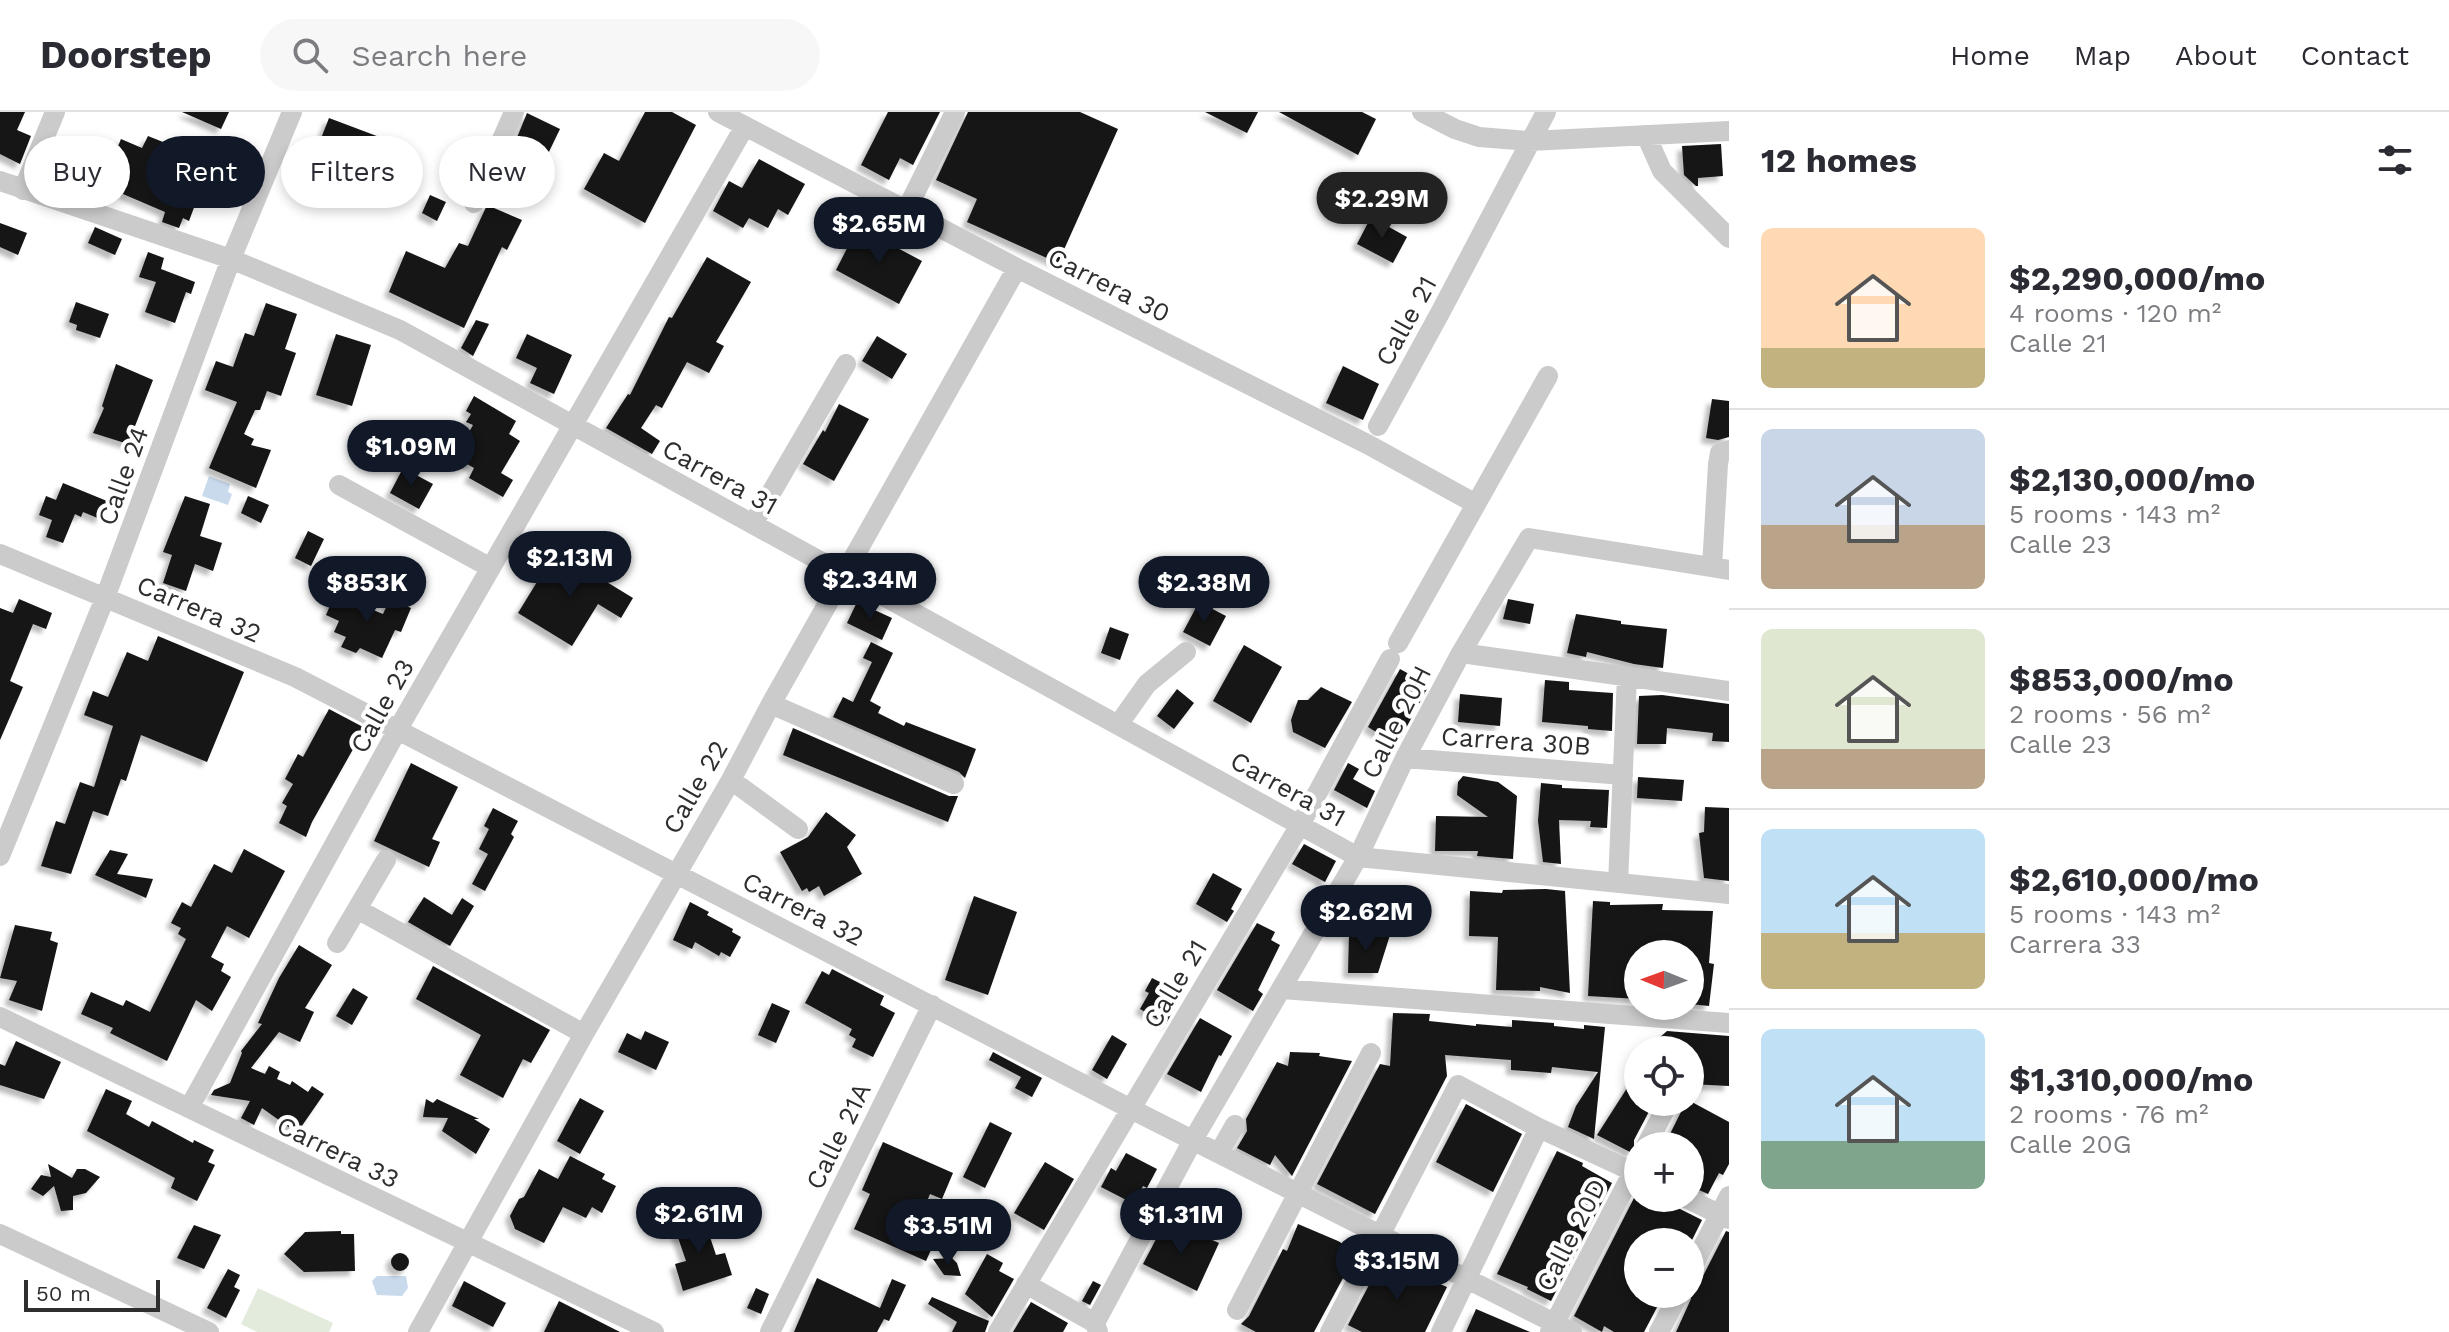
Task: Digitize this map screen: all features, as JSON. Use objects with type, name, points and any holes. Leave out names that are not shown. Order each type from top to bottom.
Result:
[{"type":"street","points":[[23,190],[55,112]]},
{"type":"street","name":"Calle 24","points":[[0,856],[105,598],[231,259],[292,112]]},
{"type":"street","points":[[503,136],[514,112]]},
{"type":"street","name":"Carrera 30","points":[[718,112],[1017,268],[1369,445],[1476,504]]},
{"type":"street","points":[[907,209],[955,112]]},
{"type":"street","points":[[1422,112],[1479,137],[1530,141],[1729,131]]},
{"type":"street","name":"Calle 21","points":[[1378,426],[1546,112]]},
{"type":"street","name":"Calle 23","points":[[189,1108],[398,729],[745,126]]},
{"type":"street","points":[[1646,135],[1662,171],[1729,238]]},
{"type":"street","name":"Carrera 31","points":[[0,181],[231,259],[400,330],[1358,857],[1729,894]]},
{"type":"street","name":"Calle 22","points":[[418,1332],[1017,268]]},
{"type":"street","points":[[753,524],[846,364]]},
{"type":"street","name":"Calle 21","points":[[998,1332],[1300,825],[1548,376]]},
{"type":"street","points":[[1721,569],[1718,464],[1720,453],[1729,450]]},
{"type":"street","points":[[339,485],[491,568]]},
{"type":"street","name":"Calle 20H","points":[[1097,1327],[1193,1140],[1358,857],[1405,758],[1461,653],[1529,538],[1721,569]]},
{"type":"street","name":"Carrera 32","points":[[0,554],[295,677],[1559,1329]]},
{"type":"street","points":[[1118,725],[1147,684],[1186,652]]},
{"type":"street","points":[[1461,653],[1729,691]]},
{"type":"street","points":[[1618,883],[1627,676]]},
{"type":"street","points":[[771,704],[954,784]]},
{"type":"street","name":"Carrera 30B","points":[[1405,758],[1623,775]]},
{"type":"street","points":[[731,780],[798,829]]},
{"type":"street","points":[[337,943],[386,860]]},
{"type":"street","points":[[357,909],[584,1034]]},
{"type":"street","points":[[1282,989],[1729,1023]]},
{"type":"street","name":"Calle 21A","points":[[770,1332],[932,1005]]},
{"type":"street","name":"Carrera 33","points":[[0,1017],[466,1243],[618,1324],[654,1332]]},
{"type":"street","points":[[1237,1310],[1371,1053]]},
{"type":"street","points":[[1330,1332],[1458,1085],[1539,1128],[1624,1164]]},
{"type":"street","points":[[1219,1153],[1235,1125]]},
{"type":"street","points":[[1441,1332],[1539,1128]]},
{"type":"street","name":"Calle 20D","points":[[1559,1329],[1624,1194]]},
{"type":"street","points":[[1704,1249],[1724,1217],[1729,1196]]},
{"type":"street","points":[[1704,1207],[1724,1217]]},
{"type":"street","points":[[0,1234],[209,1332]]},
{"type":"street","points":[[1026,1284],[1097,1327]]},
{"type":"street","points":[[1659,1332],[1672,1308]]},
{"type":"green space","points":[[258,1288],[333,1323],[329,1332],[257,1332],[241,1324]]},
{"type":"water","points":[[209,476],[230,484],[228,492],[232,494],[228,505],[202,496]]},
{"type":"water","points":[[377,1276],[406,1276],[408,1288],[402,1296],[377,1295],[372,1281]]},
{"type":"building","points":[[0,112],[25,112],[17,130],[31,136],[24,136],[24,154],[20,164],[0,154]]},
{"type":"building","points":[[182,112],[229,112],[221,129]]},
{"type":"building","points":[[645,112],[672,112],[696,125],[645,223],[584,189],[604,153],[619,161]]},
{"type":"building","points":[[888,112],[940,112],[913,165],[900,158],[889,180],[861,165]]},
{"type":"building","points":[[968,112],[1080,112],[1118,129],[1058,263],[967,222],[977,199],[936,180]]},
{"type":"building","points":[[1205,112],[1258,112],[1247,133]]},
{"type":"building","points":[[1279,112],[1362,112],[1376,119],[1358,155]]},
{"type":"building","points":[[527,113],[560,129],[555,139],[555,136],[518,136]]},
{"type":"building","points":[[329,118],[377,136],[322,136]]},
{"type":"building","points":[[146,140],[146,204],[130,197],[130,143],[142,148]]},
{"type":"building","points":[[1721,144],[1723,176],[1698,178],[1696,186],[1684,175],[1682,146]]},
{"type":"building","points":[[759,159],[805,184],[788,215],[778,209],[768,228],[749,218],[743,228],[713,211],[729,181],[742,188]]},
{"type":"building","points":[[430,195],[439,199],[439,208],[443,208],[437,221],[422,213]]},
{"type":"building","points":[[156,208],[194,208],[189,221],[183,218],[179,228],[162,222],[165,212]]},
{"type":"building","points":[[486,208],[494,208],[522,220],[507,250],[502,247],[464,328],[389,292],[406,251],[445,268],[459,243],[468,246]]},
{"type":"building","points":[[1371,217],[1407,237],[1393,263],[1357,244]]},
{"type":"building","points":[[0,223],[27,233],[18,255],[0,247]]},
{"type":"building","points":[[95,227],[122,239],[115,255],[88,243]]},
{"type":"building","points":[[858,227],[922,261],[899,304],[836,270]]},
{"type":"building","points":[[148,252],[164,258],[161,269],[195,282],[191,294],[186,292],[175,323],[145,312],[156,282],[139,277]]},
{"type":"building","points":[[707,257],[751,282],[716,342],[724,346],[709,373],[687,362],[662,408],[656,405],[641,428],[660,441],[652,454],[606,428],[630,395],[669,317],[672,318]]},
{"type":"building","points":[[76,302],[109,314],[100,338],[76,330],[77,325],[69,322]]},
{"type":"building","points":[[266,303],[297,314],[285,349],[296,353],[281,396],[267,391],[260,410],[255,410],[244,434],[254,439],[251,445],[271,450],[256,488],[209,468],[237,402],[205,390],[216,361],[233,367],[245,333],[254,336]]},
{"type":"building","points":[[476,320],[489,324],[473,356],[461,348]]},
{"type":"building","points":[[336,334],[371,345],[352,406],[316,395]]},
{"type":"building","points":[[527,334],[572,355],[554,394],[530,383],[537,368],[516,358]]},
{"type":"building","points":[[877,336],[907,354],[892,379],[862,361]]},
{"type":"building","points":[[116,364],[153,380],[128,444],[93,433],[104,408],[102,406]]},
{"type":"building","points":[[1343,366],[1379,384],[1363,420],[1326,403]]},
{"type":"building","points":[[474,396],[516,421],[509,434],[520,441],[501,473],[513,480],[503,497],[469,478],[474,468],[455,457],[473,425],[466,422],[471,414],[466,411]]},
{"type":"building","points":[[1712,399],[1729,401],[1729,437],[1718,440],[1706,438]]},
{"type":"building","points":[[839,404],[869,419],[834,481],[803,464],[823,430],[825,432]]},
{"type":"building","points":[[403,468],[433,484],[419,509],[390,493]]},
{"type":"building","points":[[63,483],[107,501],[100,519],[83,512],[81,517],[75,514],[63,543],[46,537],[52,520],[39,515],[46,496],[56,500]]},
{"type":"building","points":[[185,496],[210,504],[200,536],[222,543],[213,571],[195,564],[186,591],[163,583],[172,555],[163,552]]},
{"type":"building","points":[[248,496],[269,505],[261,523],[241,513]]},
{"type":"building","points":[[308,531],[324,539],[311,566],[295,558]]},
{"type":"building","points":[[556,551],[633,598],[621,618],[598,604],[572,646],[518,613]]},
{"type":"building","points":[[335,594],[383,614],[390,599],[411,608],[401,632],[395,630],[382,658],[360,648],[356,653],[341,647],[346,637],[334,632],[339,621],[326,615]]},
{"type":"building","points":[[19,599],[52,613],[46,629],[33,624],[10,681],[23,687],[0,740],[0,608],[13,613]]},
{"type":"building","points":[[1508,599],[1534,604],[1530,624],[1503,619]]},
{"type":"building","points":[[857,602],[892,618],[882,640],[847,623]]},
{"type":"building","points":[[1199,602],[1226,616],[1210,646],[1183,632]]},
{"type":"building","points":[[1576,614],[1621,621],[1621,624],[1667,629],[1663,668],[1587,652],[1586,657],[1567,653]]},
{"type":"building","points":[[1110,627],[1129,634],[1120,660],[1101,653]]},
{"type":"building","points":[[158,636],[244,672],[207,762],[141,735],[126,781],[121,779],[108,816],[93,811],[71,874],[41,866],[56,821],[65,824],[80,782],[94,787],[113,726],[84,715],[93,691],[108,697],[127,652],[148,661]]},
{"type":"building","points":[[871,642],[893,653],[870,701],[881,707],[878,713],[904,726],[906,722],[976,749],[965,778],[959,772],[833,717],[843,697],[853,702],[872,662],[863,658]]},
{"type":"building","points":[[1244,645],[1282,667],[1251,723],[1213,701]]},
{"type":"building","points":[[1400,669],[1429,685],[1397,745],[1368,727]]},
{"type":"building","points":[[1545,680],[1569,682],[1569,690],[1613,693],[1612,731],[1542,722]]},
{"type":"building","points":[[1321,687],[1352,702],[1325,748],[1293,732],[1291,720],[1298,700],[1308,700]]},
{"type":"building","points":[[1177,689],[1194,703],[1174,729],[1157,716]]},
{"type":"building","points":[[1460,694],[1502,698],[1500,726],[1458,722]]},
{"type":"building","points":[[1662,695],[1729,704],[1729,742],[1712,741],[1713,733],[1667,728],[1666,744],[1637,744],[1639,696]]},
{"type":"building","points":[[329,709],[365,728],[306,837],[279,823],[287,806],[282,803],[293,784],[285,779],[298,754],[303,757]]},
{"type":"building","points":[[793,728],[949,796],[958,796],[948,822],[783,755]]},
{"type":"building","points":[[411,763],[458,787],[432,839],[440,842],[429,867],[374,841]]},
{"type":"building","points":[[1348,763],[1359,769],[1353,779],[1375,791],[1367,808],[1334,790]]},
{"type":"building","points":[[1463,776],[1498,782],[1517,796],[1513,859],[1477,856],[1478,851],[1435,851],[1436,816],[1488,817],[1457,795],[1458,782]]},
{"type":"building","points":[[1638,777],[1684,780],[1682,801],[1637,798]]},
{"type":"building","points":[[1541,783],[1562,785],[1562,788],[1609,790],[1607,828],[1590,827],[1591,821],[1559,820],[1561,864],[1543,862],[1538,821]]},
{"type":"building","points":[[1705,807],[1729,808],[1729,881],[1704,878],[1699,833],[1704,832]]},
{"type":"building","points":[[493,808],[518,821],[511,834],[514,837],[485,891],[472,884],[488,854],[479,849],[489,829],[484,826]]},
{"type":"building","points":[[826,812],[856,835],[847,847],[862,874],[824,896],[819,886],[809,892],[807,888],[802,891],[780,852],[808,837]]},
{"type":"building","points":[[1304,844],[1336,861],[1325,882],[1292,864]]},
{"type":"building","points":[[244,849],[285,871],[249,938],[227,926],[211,957],[224,964],[221,971],[231,977],[212,1011],[196,1000],[167,1061],[110,1033],[113,1028],[81,1014],[91,992],[123,1006],[126,1000],[150,1012],[186,939],[178,934],[181,928],[171,923],[182,902],[191,907],[214,864],[232,873]]},
{"type":"building","points":[[110,850],[128,854],[117,874],[153,879],[146,898],[95,875]]},
{"type":"building","points":[[1213,873],[1242,889],[1227,922],[1196,904]]},
{"type":"building","points":[[1503,890],[1565,891],[1570,993],[1540,987],[1540,991],[1496,990],[1498,937],[1469,936],[1470,891],[1502,893]]},
{"type":"building","points":[[974,896],[1017,912],[988,995],[945,980]]},
{"type":"building","points":[[424,897],[452,915],[462,898],[474,906],[450,946],[408,922]]},
{"type":"building","points":[[1593,901],[1610,902],[1610,905],[1663,904],[1662,910],[1713,911],[1709,963],[1714,964],[1709,1006],[1704,1005],[1704,940],[1624,940],[1624,998],[1588,996]]},
{"type":"building","points":[[690,902],[709,912],[707,915],[741,937],[730,957],[721,952],[719,956],[695,942],[692,949],[673,940]]},
{"type":"building","points":[[1257,923],[1275,932],[1271,940],[1280,945],[1258,990],[1263,994],[1253,1011],[1217,990]]},
{"type":"building","points":[[15,925],[52,932],[50,940],[58,943],[42,1011],[9,1000],[17,981],[0,978]]},
{"type":"building","points":[[1349,934],[1390,935],[1378,973],[1348,973]]},
{"type":"building","points":[[299,945],[332,965],[305,1008],[314,1012],[300,1042],[279,1032],[251,1068],[265,1074],[269,1066],[280,1072],[277,1079],[290,1085],[292,1081],[308,1092],[312,1086],[324,1094],[297,1133],[262,1108],[254,1125],[241,1118],[250,1101],[211,1095],[214,1090],[230,1083],[241,1051],[262,1024],[258,1023]]},
{"type":"building","points":[[433,966],[550,1030],[531,1063],[523,1059],[503,1098],[460,1075],[481,1035],[416,999]]},
{"type":"building","points":[[832,969],[884,996],[880,1005],[895,1013],[873,1057],[852,1047],[856,1039],[849,1035],[852,1029],[805,1003],[822,971],[829,975]]},
{"type":"building","points":[[1152,978],[1182,993],[1166,1024],[1140,1009],[1149,993],[1145,991]]},
{"type":"building","points":[[353,988],[368,997],[352,1025],[336,1016]]},
{"type":"building","points":[[772,1003],[790,1011],[776,1043],[758,1035]]},
{"type":"building","points":[[1393,1013],[1430,1014],[1429,1021],[1476,1026],[1512,1027],[1512,1020],[1584,1029],[1584,1025],[1605,1027],[1594,1139],[1568,1127],[1576,1106],[1598,1072],[1552,1067],[1551,1073],[1511,1070],[1511,1060],[1445,1055],[1447,1076],[1375,1214],[1317,1184],[1380,1064],[1390,1066]]},
{"type":"building","points":[[1200,1018],[1232,1036],[1201,1092],[1167,1074]]},
{"type":"building","points":[[645,1031],[669,1042],[656,1070],[618,1052],[627,1033],[641,1040]]},
{"type":"building","points":[[1667,1031],[1729,1036],[1729,1086],[1704,1085],[1704,1036],[1661,1036]]},
{"type":"building","points":[[1112,1035],[1127,1044],[1107,1079],[1092,1070]]},
{"type":"building","points":[[16,1041],[61,1062],[44,1099],[0,1085],[0,1064],[5,1066]]},
{"type":"building","points":[[993,1052],[1042,1078],[1032,1097],[1015,1088],[1021,1077],[989,1060]]},
{"type":"building","points":[[1290,1052],[1320,1053],[1319,1056],[1352,1061],[1292,1176],[1275,1155],[1270,1165],[1237,1148],[1247,1131],[1246,1119],[1277,1062],[1288,1066]]},
{"type":"building","points":[[106,1089],[132,1101],[126,1114],[149,1127],[152,1121],[193,1143],[194,1140],[214,1150],[208,1162],[215,1165],[197,1201],[171,1188],[175,1178],[87,1131]]},
{"type":"building","points":[[1624,1093],[1624,1116],[1647,1116],[1638,1132],[1624,1132],[1624,1149],[1597,1135]]},
{"type":"building","points":[[580,1098],[604,1111],[580,1154],[557,1141]]},
{"type":"building","points":[[426,1099],[433,1103],[437,1099],[479,1119],[474,1119],[490,1129],[476,1154],[442,1131],[448,1118],[423,1117]]},
{"type":"building","points":[[1466,1104],[1522,1134],[1493,1192],[1436,1162]]},
{"type":"building","points":[[1704,1109],[1729,1122],[1729,1164],[1723,1175],[1719,1173],[1708,1194],[1704,1192],[1704,1132],[1671,1132],[1679,1116],[1704,1116]]},
{"type":"building","points":[[990,1122],[1012,1133],[985,1188],[963,1177]]},
{"type":"building","points":[[883,1142],[953,1173],[942,1199],[930,1194],[918,1223],[939,1232],[926,1261],[854,1229],[870,1194],[862,1190]]},
{"type":"building","points":[[1557,1151],[1583,1163],[1582,1166],[1612,1183],[1551,1301],[1497,1274]]},
{"type":"building","points":[[1126,1153],[1157,1169],[1134,1204],[1101,1187],[1111,1168],[1116,1171]]},
{"type":"building","points":[[570,1156],[605,1174],[602,1179],[616,1186],[602,1213],[592,1207],[586,1218],[563,1207],[544,1243],[515,1229],[510,1216],[539,1169],[558,1179]]},
{"type":"building","points":[[1045,1162],[1074,1179],[1044,1230],[1014,1213]]},
{"type":"building","points":[[48,1164],[72,1178],[77,1169],[85,1169],[100,1177],[86,1193],[73,1196],[73,1210],[61,1211],[54,1186],[43,1196],[31,1189],[41,1175],[51,1177]]},
{"type":"building","points":[[1627,1212],[1686,1212],[1702,1220],[1698,1228],[1624,1228],[1624,1308],[1657,1308],[1644,1332],[1614,1332],[1604,1326],[1602,1332],[1574,1316]]},
{"type":"building","points":[[702,1213],[716,1255],[725,1253],[732,1275],[683,1291],[675,1264],[686,1261],[673,1223]]},
{"type":"building","points":[[1164,1224],[1197,1240],[1199,1234],[1219,1243],[1197,1291],[1143,1264]]},
{"type":"building","points":[[1298,1224],[1357,1252],[1314,1332],[1256,1332],[1241,1324],[1249,1316],[1283,1249],[1287,1251]]},
{"type":"building","points":[[194,1225],[221,1235],[204,1269],[177,1258]]},
{"type":"building","points":[[341,1231],[341,1234],[354,1234],[355,1271],[304,1272],[284,1254],[305,1232]]},
{"type":"building","points":[[1726,1231],[1729,1232],[1729,1332],[1676,1332],[1687,1308],[1704,1308],[1704,1274]]},
{"type":"building","points":[[400,1253],[409,1262],[400,1271],[391,1262]]},
{"type":"building","points":[[987,1254],[1003,1263],[999,1271],[1014,1279],[992,1317],[965,1294]]},
{"type":"building","points":[[952,1258],[961,1276],[944,1275],[933,1259]]},
{"type":"building","points":[[1386,1261],[1447,1287],[1425,1332],[1362,1332],[1348,1325],[1379,1266],[1383,1268]]},
{"type":"building","points":[[228,1269],[240,1275],[234,1287],[240,1290],[226,1318],[207,1308]]},
{"type":"building","points":[[817,1278],[880,1308],[892,1279],[906,1285],[889,1321],[884,1319],[877,1332],[794,1332]]},
{"type":"building","points":[[464,1281],[506,1303],[493,1327],[452,1306]]},
{"type":"building","points":[[1093,1281],[1101,1285],[1090,1305],[1082,1301]]},
{"type":"building","points":[[756,1288],[769,1294],[761,1314],[747,1308]]},
{"type":"building","points":[[932,1297],[989,1321],[985,1332],[952,1332],[957,1322],[928,1304]]},
{"type":"building","points":[[559,1301],[620,1332],[544,1332]]},
{"type":"building","points":[[1031,1302],[1068,1323],[1063,1332],[1013,1332]]},
{"type":"building","points":[[1476,1309],[1530,1332],[1466,1332]]}]
